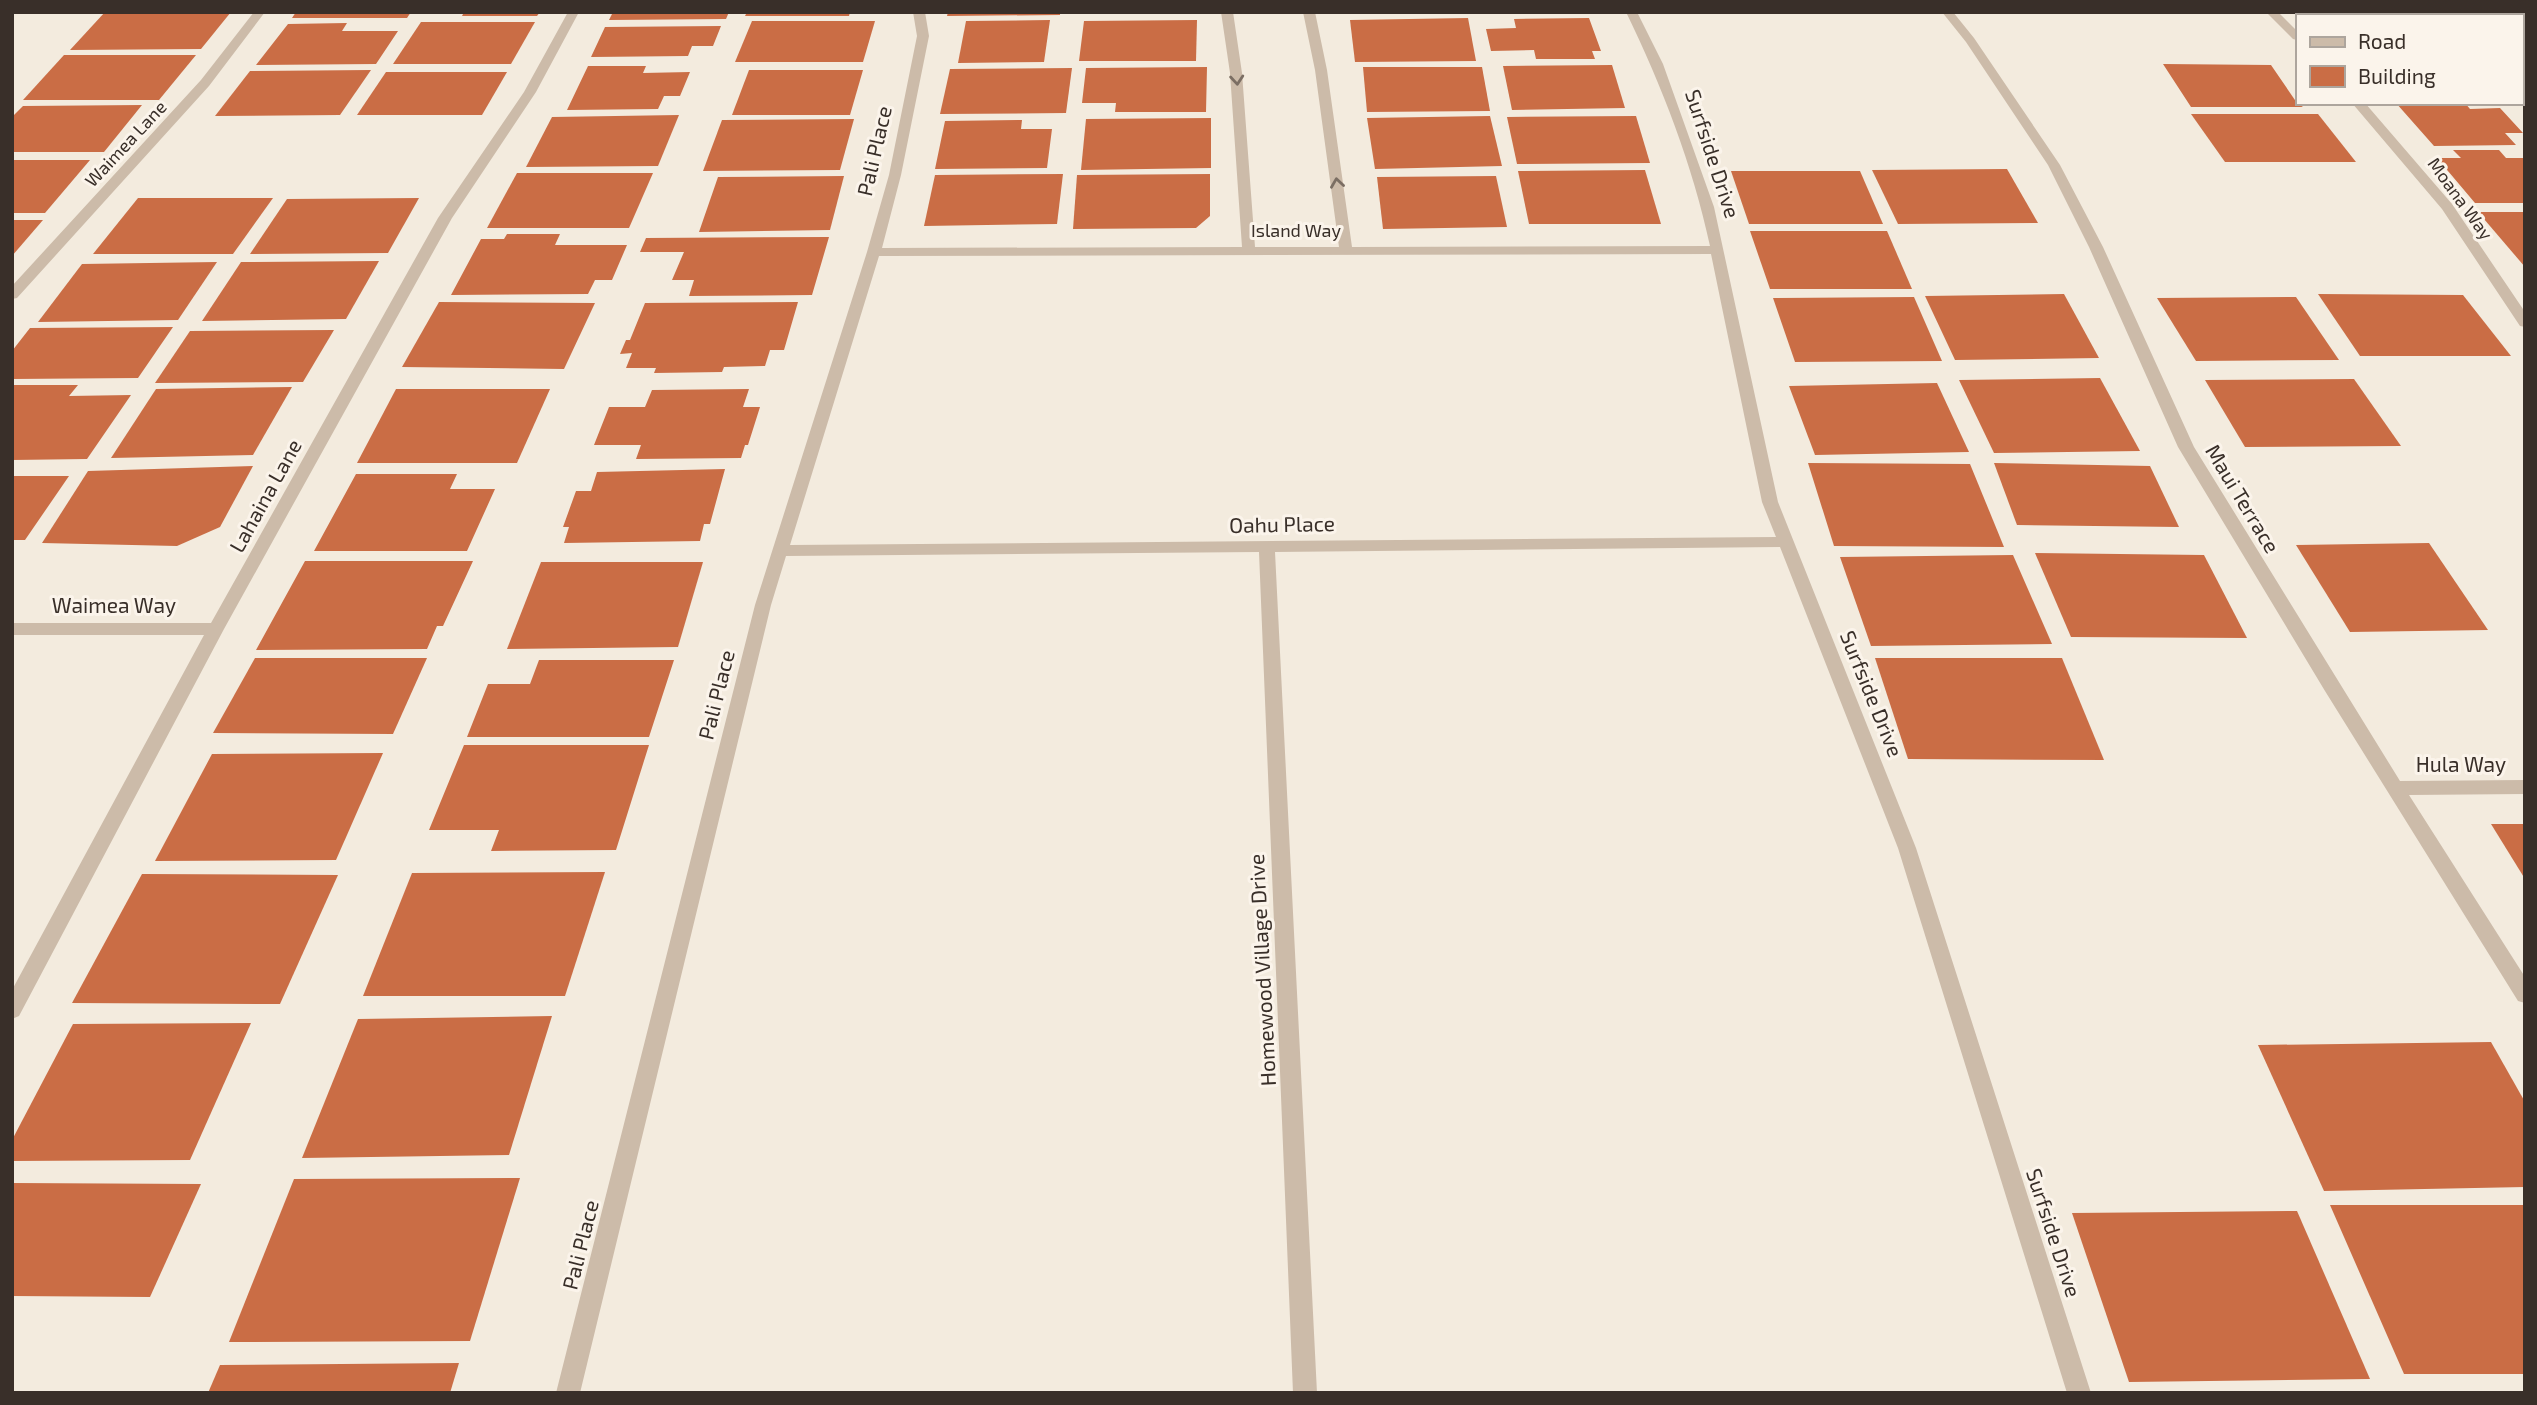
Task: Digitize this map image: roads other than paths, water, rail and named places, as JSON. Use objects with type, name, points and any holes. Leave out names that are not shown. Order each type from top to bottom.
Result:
[{"type":"street","name":"Waimea Lane","points":[[12,295],[205,83],[260,12]]},
{"type":"street","name":"Lahaina Lane","points":[[12,1010],[216,629],[445,218],[530,92],[574,12]]},
{"type":"street","name":"Pali Place","points":[[568,1393],[763,605],[874,252],[895,175],[922,36],[919,12]]},
{"type":"street","points":[[1227,12],[1236,73],[1249,251]]},
{"type":"street","points":[[1308,12],[1321,70],[1346,250]]},
{"type":"street","name":"Surfside Drive","points":[[1631,12],[1657,64],[1708,207],[1770,502],[1908,848],[2080,1393]]},
{"type":"street","name":"Maui Terrace","points":[[1947,12],[1969,40],[2053,165],[2096,247],[2186,446],[2331,687],[2525,995]]},
{"type":"street","points":[[2271,12],[2296,36]]},
{"type":"street","name":"Moana Way","points":[[2360,105],[2447,207],[2525,323]]},
{"type":"street","name":"Island Way","points":[[874,252],[1718,250]]},
{"type":"street","name":"Oahu Place","points":[[779,551],[1786,541]]},
{"type":"street","name":"Homewood Village Drive","points":[[1267,546],[1305,1393]]},
{"type":"street","name":"Waimea Way","points":[[12,629],[216,629]]},
{"type":"street","name":"Hula Way","points":[[2397,788],[2525,787]]}]
